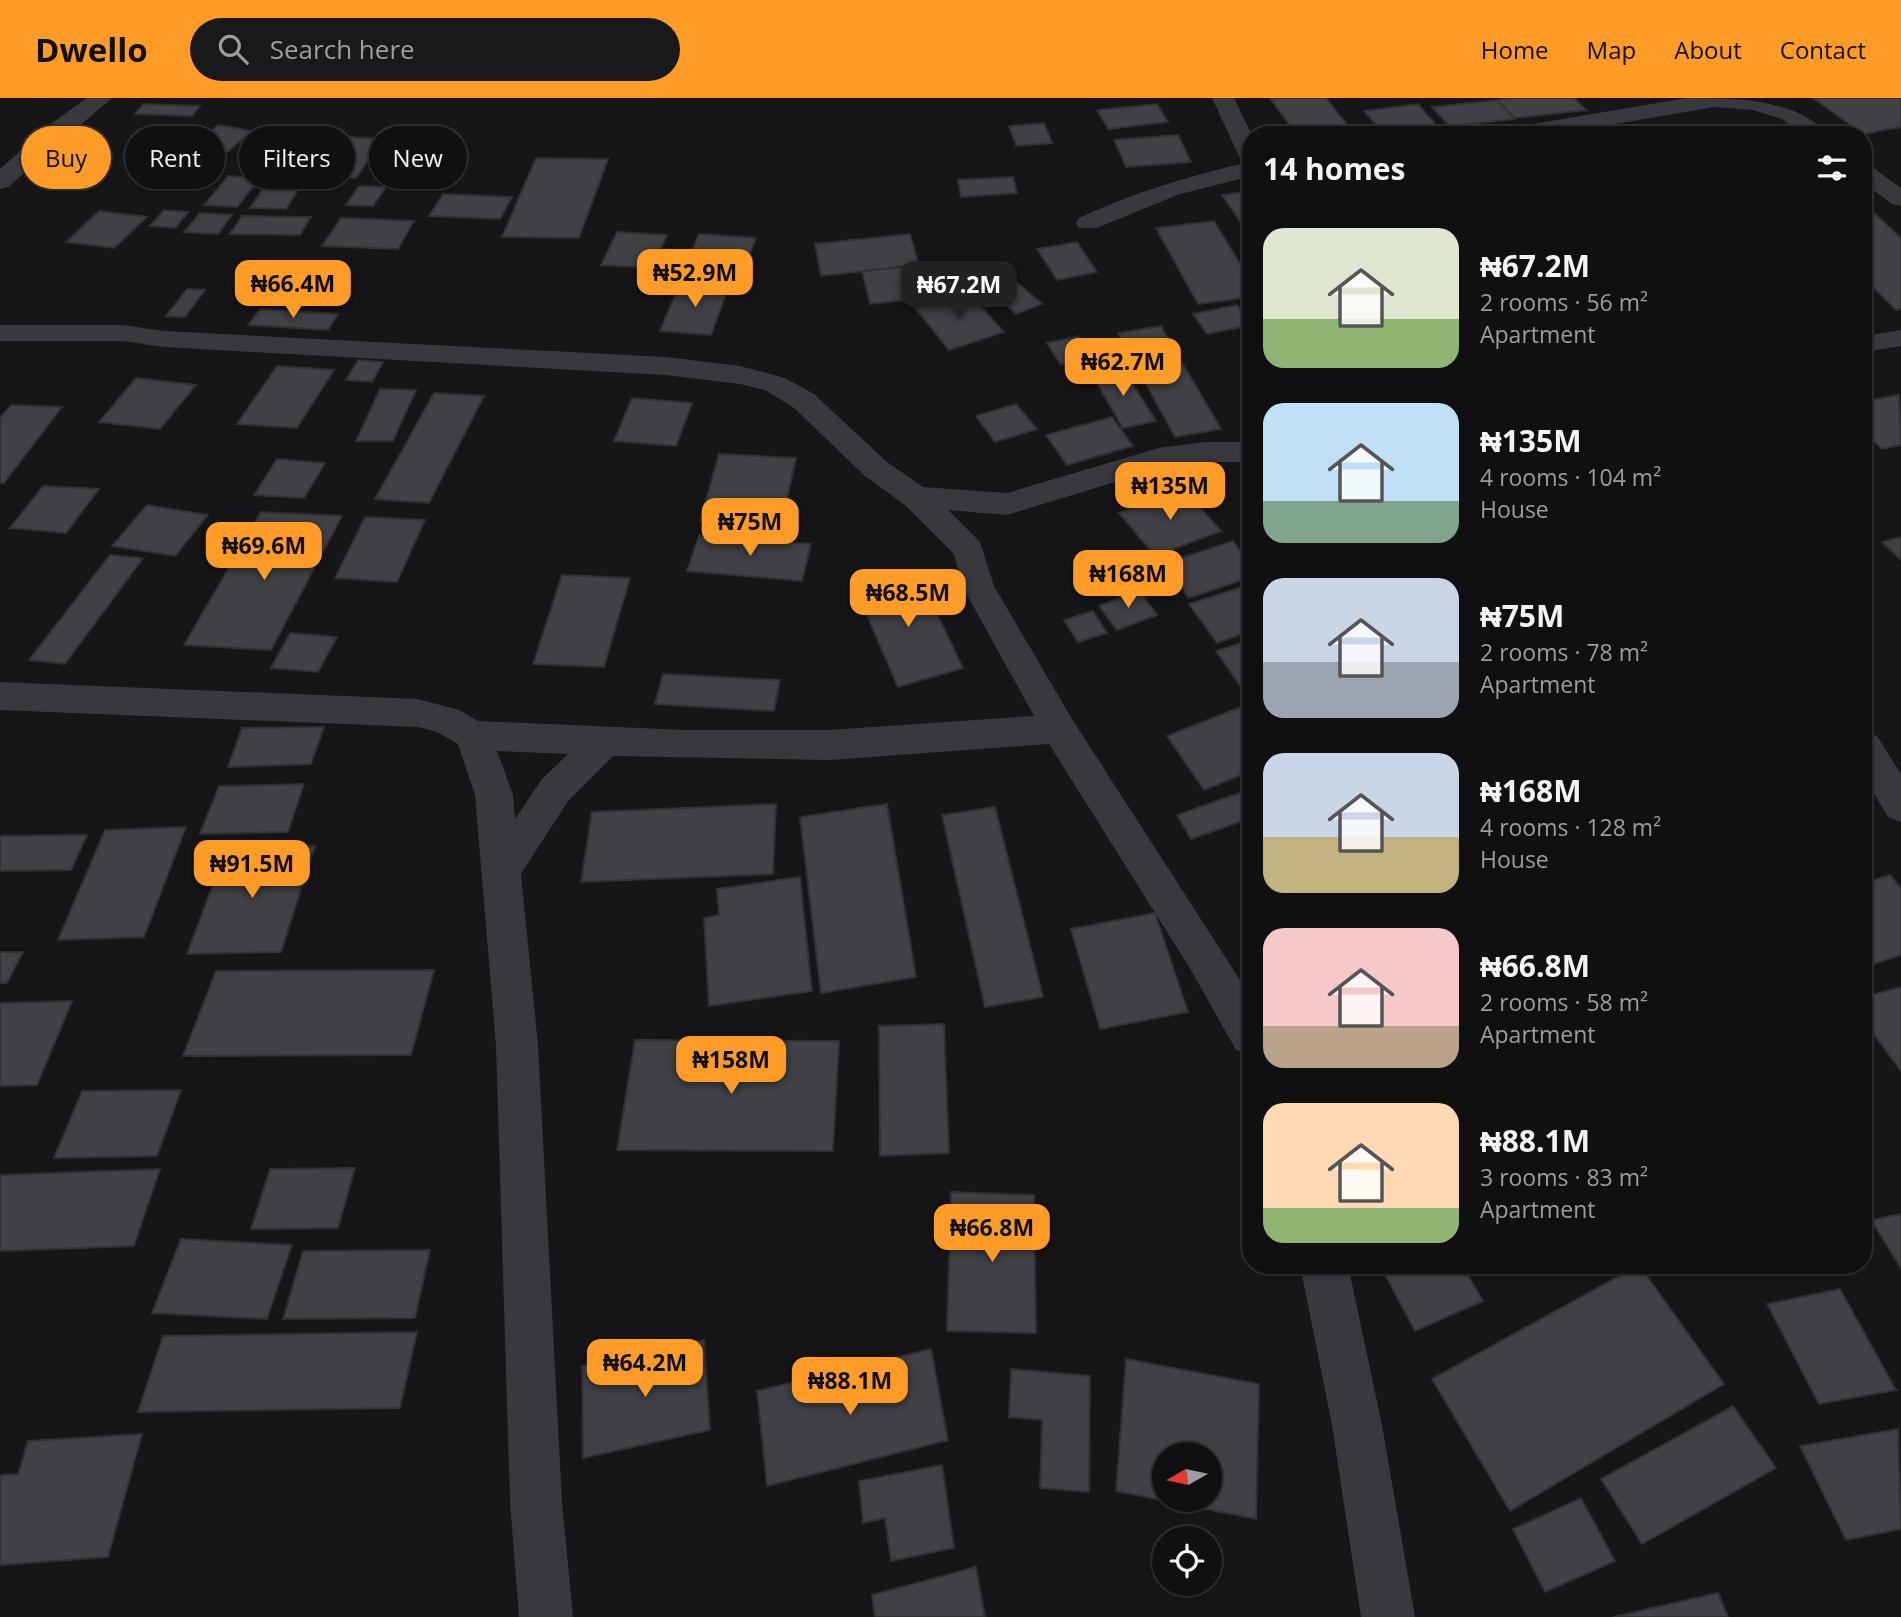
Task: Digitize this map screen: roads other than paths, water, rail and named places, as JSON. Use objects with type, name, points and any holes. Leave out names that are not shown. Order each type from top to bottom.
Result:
[{"type":"street","points":[[0,182],[60,128],[101,98]]},
{"type":"street","points":[[1223,98],[1242,137]]},
{"type":"street","points":[[1561,126],[1715,100],[1755,103],[1790,114],[1805,126]]},
{"type":"street","points":[[1088,223],[1173,186],[1242,171]]},
{"type":"street","points":[[1872,178],[1901,199]]},
{"type":"street","points":[[0,333],[123,333],[164,339],[494,359],[665,366],[740,375],[775,384],[804,401],[876,469],[916,497],[969,550],[978,586],[1059,729],[1205,957],[1242,1021]]},
{"type":"street","points":[[1872,343],[1901,338]]},
{"type":"street","points":[[916,497],[1007,504],[1159,458],[1205,452],[1242,452]]},
{"type":"street","points":[[969,550],[1007,504]]},
{"type":"street","points":[[0,696],[418,713],[446,720],[473,735],[604,742],[830,745],[1059,729]]},
{"type":"street","points":[[473,735],[494,795],[517,1045],[536,1502],[546,1617]]},
{"type":"street","points":[[502,870],[555,790],[604,742]]},
{"type":"street","points":[[1872,757],[1895,788]]},
{"type":"street","points":[[1326,1274],[1357,1425],[1388,1617]]}]
